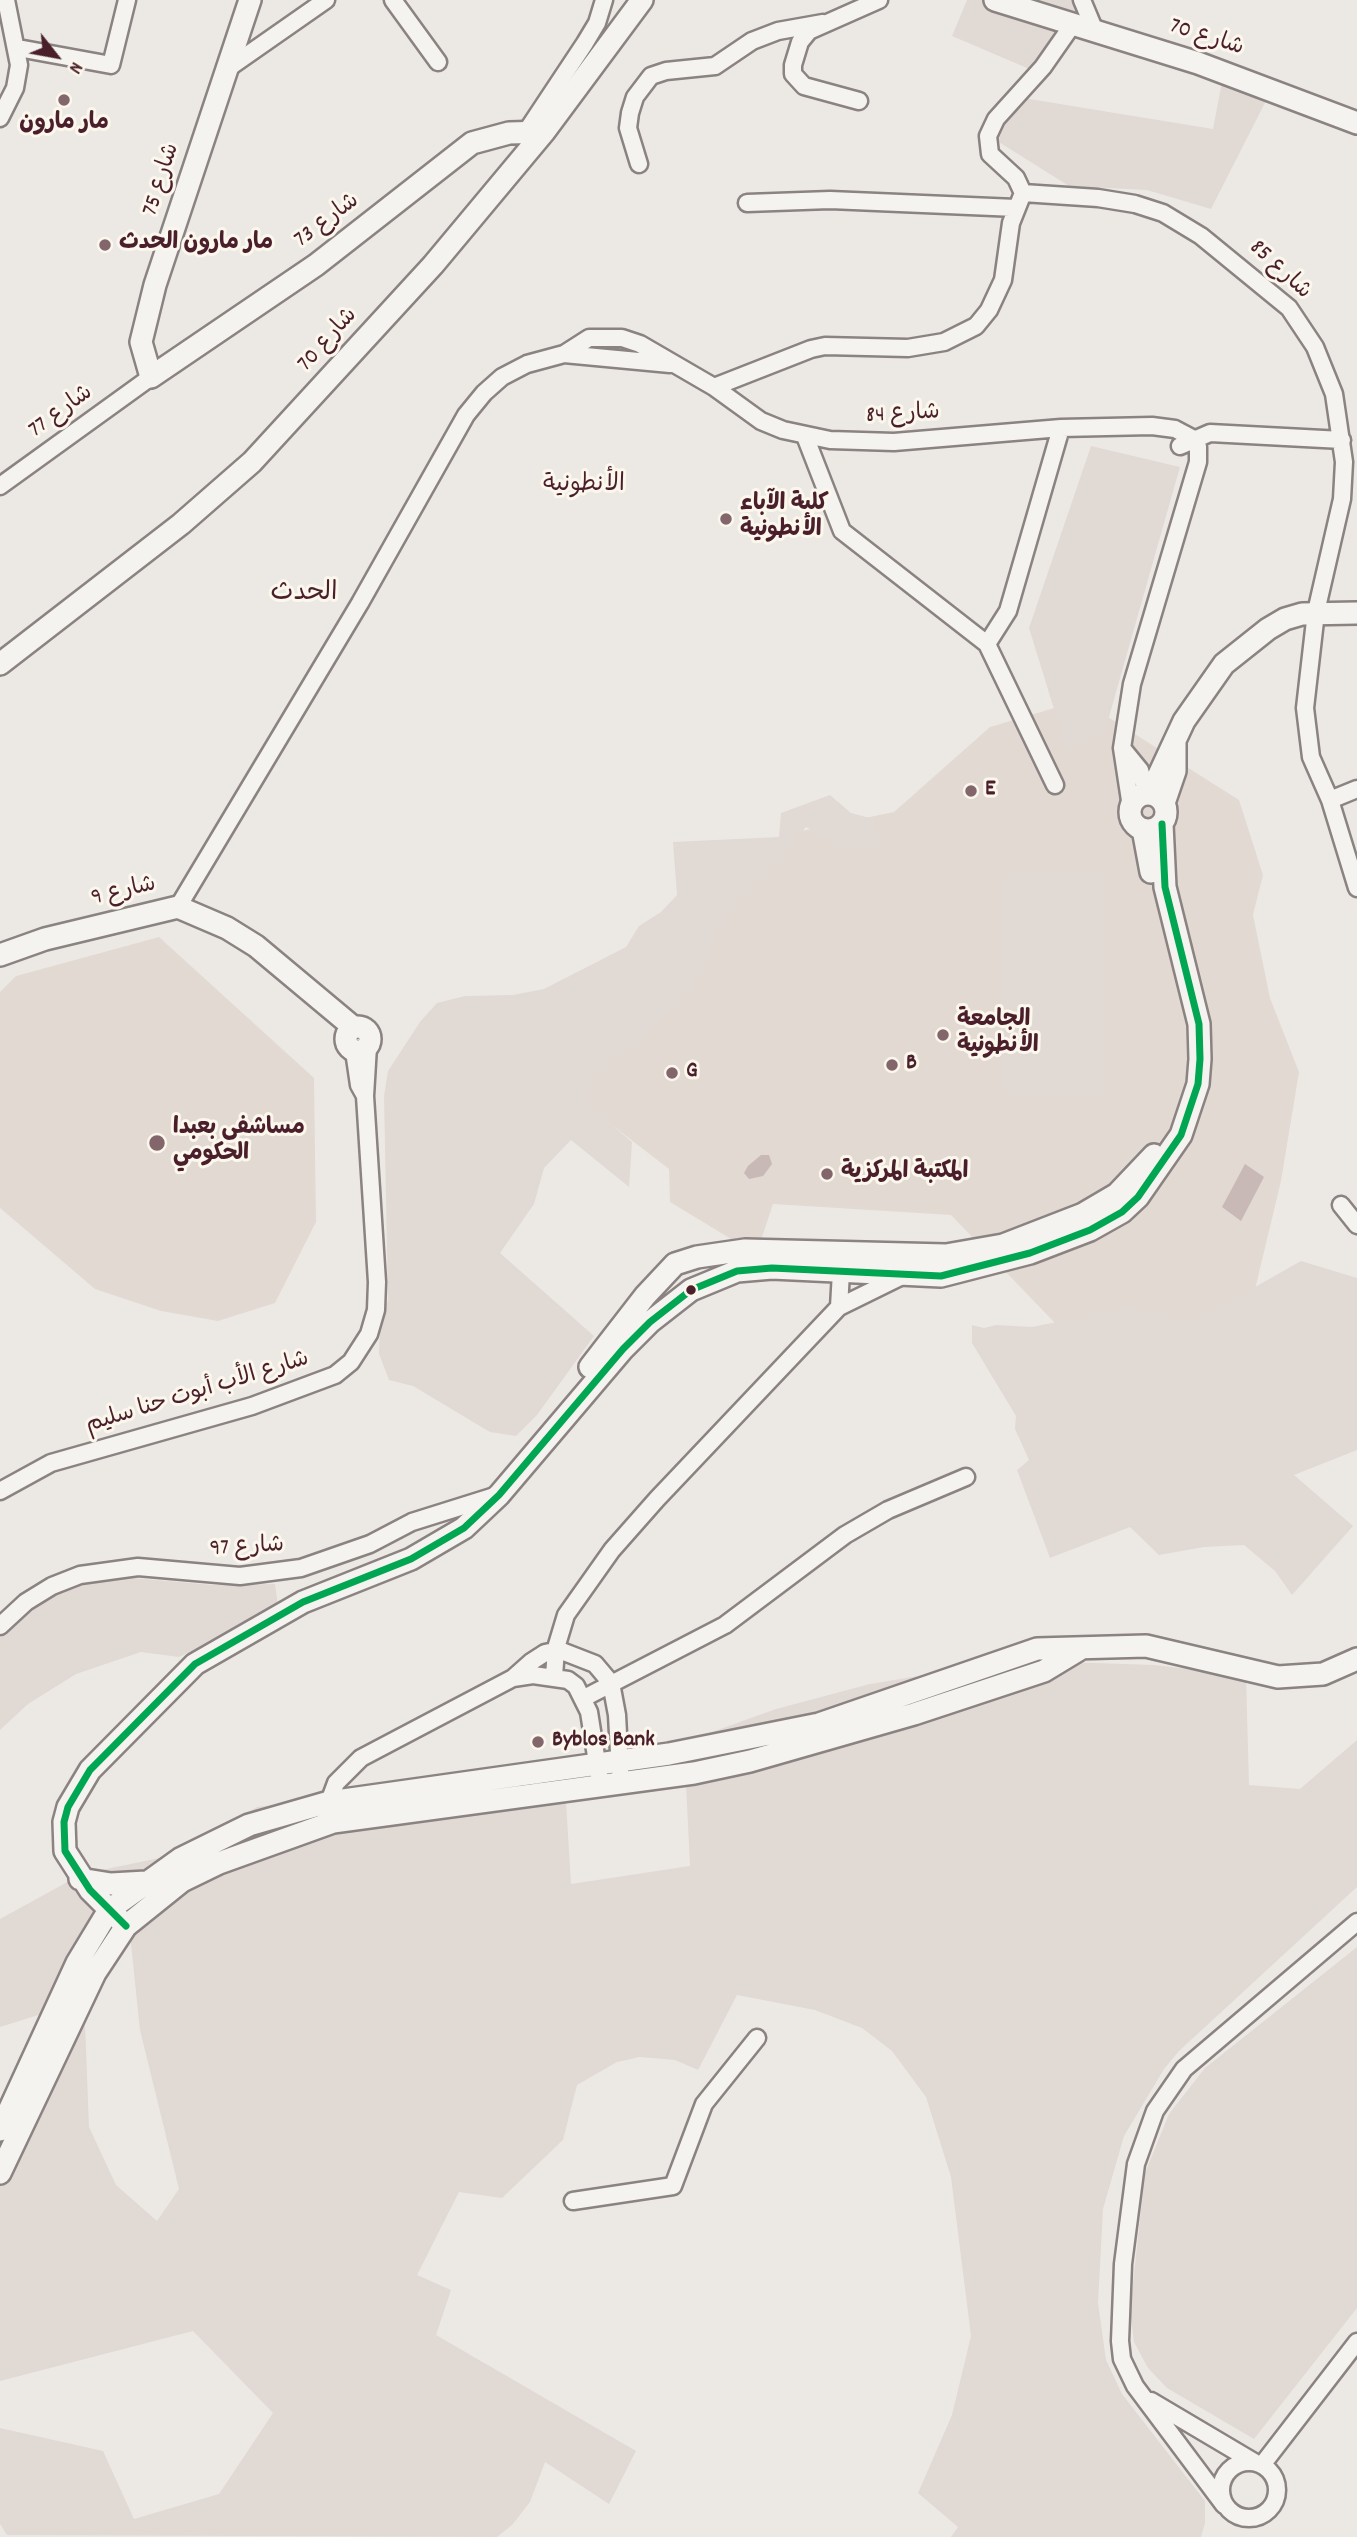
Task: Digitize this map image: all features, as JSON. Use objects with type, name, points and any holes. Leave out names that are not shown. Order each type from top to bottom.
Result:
[{"type":"street","points":[[0,118],[15,88],[19,65],[18,48],[6,0]]},
{"type":"street","points":[[18,48],[111,65],[127,0]]},
{"type":"street","name":"شارع 75","points":[[151,377],[141,342],[155,285],[230,67],[250,0]]},
{"type":"street","points":[[230,67],[326,0]]},
{"type":"street","points":[[393,0],[438,62]]},
{"type":"street","points":[[535,132],[597,23],[604,0]]},
{"type":"street","name":"شارع 70","points":[[0,664],[181,524],[252,462],[433,265],[535,132],[642,0]]},
{"type":"street","points":[[859,101],[814,90],[797,80],[793,74],[800,42],[808,31],[879,0]]},
{"type":"street","name":"شارع 70","points":[[995,0],[1198,63],[1357,123]]},
{"type":"street","points":[[1082,0],[1095,31]]},
{"type":"street","points":[[639,164],[628,128],[630,113],[635,97],[651,76],[666,71],[715,66],[752,41],[778,30],[823,23]]},
{"type":"street","points":[[714,387],[825,346],[908,348],[944,342],[967,331],[989,310],[997,295],[1016,208],[1023,193],[1016,178],[990,155],[988,136],[1002,110],[1043,67],[1073,24]]},
{"type":"street","name":"شارع 73","points":[[151,377],[348,242],[472,143],[535,132]]},
{"type":"street","name":"شارع 85","points":[[1023,193],[1098,198],[1153,210],[1184,223],[1236,261],[1274,294],[1303,325],[1334,394],[1342,440],[1342,499],[1316,612],[1305,708],[1311,757],[1330,800],[1357,888]]},
{"type":"street","points":[[747,204],[830,200],[1016,208]]},
{"type":"street","name":"شارع 84","points":[[178,907],[360,603],[466,415],[502,377],[527,364],[564,354],[676,365],[714,387],[761,421],[805,436],[830,440],[894,442],[1061,428],[1152,426],[1186,442],[1195,472],[1132,684],[1122,748],[1149,808]]},
{"type":"street","name":"شارع 77","points":[[0,486],[151,377]]},
{"type":"street","points":[[987,644],[1008,611],[1061,428]]},
{"type":"street","points":[[1186,442],[1210,433],[1342,440]]},
{"type":"street","points":[[805,436],[842,530],[987,644],[1055,785]]},
{"type":"street","points":[[126,1926],[80,1879],[65,1851],[64,1822],[76,1791],[90,1770],[135,1720],[195,1664],[303,1602],[411,1559],[464,1528],[623,1349],[650,1322],[691,1290],[737,1271],[772,1268],[941,1276],[984,1266],[1087,1222],[1144,1169],[1164,1142],[1178,1108],[1186,1076],[1188,1041],[1185,1003],[1149,808],[1175,772],[1175,741],[1201,693],[1224,664],[1268,629],[1301,614],[1357,613]]},
{"type":"street","points":[[1330,800],[1357,789]]},
{"type":"street","name":"شارع 9","points":[[0,955],[45,939],[178,907],[228,928],[256,946],[287,974],[330,1026],[355,1041]]},
{"type":"street","name":"شارع الأب أبوت حنا سليم","points":[[0,1491],[51,1463],[252,1406],[335,1375],[351,1362],[369,1334],[376,1310],[377,1282],[365,1096],[359,1085],[355,1041]]},
{"type":"street","points":[[1341,1205],[1357,1225]]},
{"type":"street","points":[[492,1497],[645,1296],[675,1264],[697,1257],[745,1250],[916,1255],[974,1251],[1087,1222]]},
{"type":"street","points":[[839,1307],[841,1272]]},
{"type":"street","points":[[561,1679],[556,1651],[566,1615],[612,1550],[723,1427],[839,1307],[904,1275]]},
{"type":"street","points":[[584,1698],[725,1625],[845,1535],[877,1516],[966,1477]]},
{"type":"street","name":"شارع 97","points":[[0,1626],[26,1602],[52,1586],[80,1575],[138,1567],[240,1576],[301,1568],[370,1544],[412,1522],[492,1497]]},
{"type":"street","points":[[0,2174],[95,1973],[126,1926],[181,1881],[331,1812],[694,1773],[750,1761],[914,1714],[1044,1671],[1088,1645]]},
{"type":"street","points":[[0,2130],[77,1963],[109,1910],[146,1882],[214,1840],[249,1825],[609,1761],[669,1754],[819,1724],[1037,1649],[1088,1645],[1146,1646],[1278,1677],[1322,1674],[1357,1659]]},
{"type":"street","points":[[331,1812],[336,1783],[361,1758],[513,1678],[531,1662],[556,1651],[582,1657],[603,1671],[611,1683],[617,1727],[609,1761],[610,1783]]},
{"type":"street","points":[[561,1679],[582,1657]]},
{"type":"street","points":[[513,1678],[533,1675],[561,1679],[576,1686],[584,1698],[594,1731],[609,1761]]},
{"type":"street","points":[[594,1731],[617,1727]]},
{"type":"street","points":[[80,1879],[111,1884],[146,1882]]},
{"type":"street","points":[[1143,2396],[1258,2464],[1276,2483],[1272,2507],[1252,2519],[1236,2516],[1224,2505],[1143,2396],[1125,2367],[1120,2341],[1130,2201],[1148,2126],[1162,2097],[1190,2063],[1357,1922]]},
{"type":"street","points":[[573,2201],[673,2186],[704,2104],[757,2038]]},
{"type":"street","points":[[1258,2464],[1357,2342]]},
{"type":"street","points":[[1224,2505],[1221,2489],[1226,2474],[1238,2464],[1258,2464]]},
{"type":"shaded area","points":[[967,0],[1084,0],[1034,71],[952,36]]},
{"type":"shaded area","points":[[1224,72],[1272,89],[1211,209],[1147,190],[1069,186],[994,139],[1011,96],[1213,129]]},
{"type":"shaded area","points":[[1091,446],[1180,467],[1105,731],[1066,748],[1029,628]]},
{"type":"shaded area","name":"الجامعة الأنطونية","points":[[1081,700],[1239,800],[1263,875],[1253,915],[1270,998],[1299,1072],[1281,1181],[1251,1306],[1161,1336],[1079,1348],[951,1215],[773,1204],[761,1240],[741,1245],[670,1202],[669,1169],[556,1082],[801,831],[894,812],[990,727]]},
{"type":"shaded area","points":[[830,795],[851,813],[877,820],[878,847],[849,849],[806,827],[757,886],[722,920],[697,979],[629,1051],[604,1064],[586,1084],[592,1108],[632,1142],[629,1187],[571,1140],[544,1168],[534,1204],[500,1253],[594,1336],[537,1415],[516,1436],[490,1432],[413,1386],[389,1380],[379,1354],[380,1324],[388,1300],[384,1096],[388,1071],[420,1022],[437,1003],[465,996],[513,995],[544,989],[626,947],[639,926],[661,912],[677,895],[673,842],[779,837],[781,813]]},
{"type":"shaded area","points":[[1004,871],[1104,871],[1104,1095],[1004,1095]]},
{"type":"shaded area","name":"مساشفى بعبدا الحكومي","points":[[159,937],[314,1078],[316,1222],[275,1303],[218,1321],[161,1311],[95,1289],[0,1208],[0,992],[16,976]]},
{"type":"shaded area","points":[[761,1155],[769,1155],[772,1164],[763,1176],[749,1179],[744,1173]]},
{"type":"shaded area","points":[[1245,1164],[1264,1177],[1241,1221],[1222,1207]]},
{"type":"shaded area","points":[[1301,1261],[1357,1278],[1357,1450],[1294,1475],[1353,1526],[1292,1595],[1275,1571],[1244,1545],[1204,1547],[1159,1555],[1130,1527],[1050,1558],[1017,1470],[1029,1460],[1015,1429],[1016,1416],[972,1343],[972,1325],[984,1328],[996,1325],[1032,1327],[1130,1307],[1193,1322]]},
{"type":"shaded area","points":[[121,1577],[213,1585],[275,1584],[278,1606],[240,1629],[179,1657],[141,1652],[76,1674],[28,1704],[0,1730],[0,1638],[10,1625],[50,1597],[80,1583]]},
{"type":"shaded area","points":[[1063,1662],[1155,1665],[1246,1676],[1249,1785],[1300,1789],[1357,1740],[1357,1887],[1179,2051],[1164,2069],[1124,2136],[1103,2209],[1098,2303],[1106,2360],[1122,2394],[1205,2501],[1205,2523],[1201,2537],[951,2537],[958,2527],[918,2493],[952,2415],[971,2336],[951,2177],[926,2097],[892,2051],[862,2028],[815,2010],[737,1995],[698,2070],[675,2060],[640,2057],[617,2062],[577,2085],[563,2140],[502,2198],[459,2192],[417,2275],[451,2290],[436,2335],[636,2451],[609,2504],[545,2462],[530,2502],[512,2525],[497,2537],[7,2535],[0,2524],[0,2428],[103,2451],[134,2519],[219,2494],[273,2413],[193,2331],[0,2381],[0,2145],[10,2150],[85,2025],[89,2127],[116,2185],[157,2221],[179,2189],[140,2030],[130,1934],[80,2002],[0,2027],[0,1919],[82,1874],[174,1855],[257,1807],[564,1770],[571,1884],[690,1866],[684,1742],[776,1709],[870,1684],[966,1668]]},
{"type":"shaded area","points":[[1357,1947],[1357,2308],[1254,2439],[1167,2388],[1148,2368],[1134,2342],[1130,2311],[1145,2173],[1169,2114],[1205,2068]]},
{"type":"transit line","points":[[126,1926],[90,1890],[65,1851],[64,1822],[68,1807],[90,1770],[195,1664],[303,1602],[411,1559],[464,1528],[499,1495],[623,1349],[650,1322],[691,1290],[737,1271],[772,1268],[941,1276],[1030,1253],[1090,1230],[1122,1212],[1138,1197],[1181,1135],[1198,1084],[1200,1059],[1199,1024],[1165,887],[1162,824]]},
{"type":"place","name":"مار مارون","points":[[64,100]]},
{"type":"place","name":"مار مارون الحدث","points":[[105,245]]},
{"type":"place","name":"كلية الآباء الأنطونية","points":[[726,519]]},
{"type":"place","name":"E","points":[[971,791]]},
{"type":"place","name":"الجامعة الأنطونية","points":[[943,1035]]},
{"type":"place","name":"B","points":[[892,1065]]},
{"type":"place","name":"G","points":[[672,1073]]},
{"type":"place","name":"مساشفى بعبدا الحكومي","points":[[157,1143]]},
{"type":"place","name":"المكتبة المركزية","points":[[827,1174]]},
{"type":"place","name":"Byblos Bank","points":[[538,1742]]},
{"type":"district","name":"الأنطونية","points":[[584,487]]},
{"type":"district","name":"الحدث","points":[[304,595]]}]
